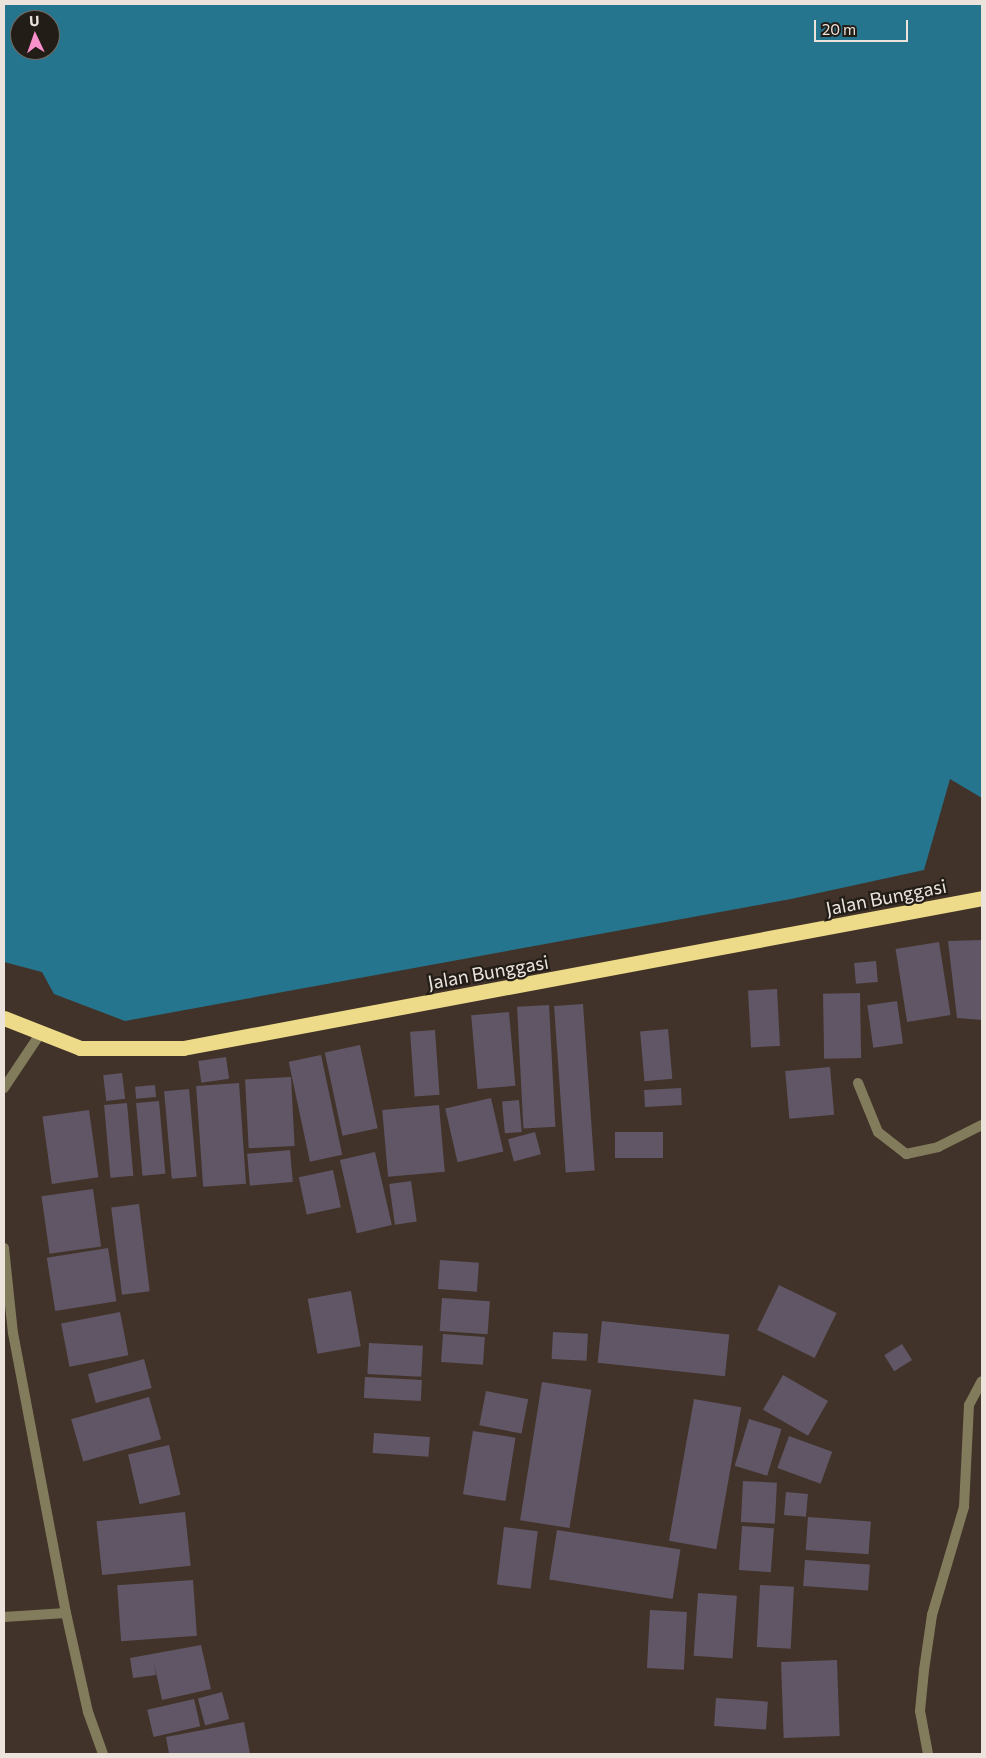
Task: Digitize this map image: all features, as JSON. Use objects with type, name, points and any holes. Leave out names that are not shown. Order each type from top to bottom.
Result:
[{"type":"highway","name":"Jalan Bunggasi","points":[[4,1018],[40,1034],[80,1048],[183,1048],[982,898]]},
{"type":"street","points":[[4,1088],[40,1034]]},
{"type":"street","points":[[858,1083],[878,1132],[906,1154],[929,1150],[982,1125]]},
{"type":"street","points":[[4,1248],[14,1333],[66,1612],[88,1712],[103,1754]]},
{"type":"street","points":[[928,1754],[920,1711],[925,1661],[932,1615],[964,1508],[969,1405],[982,1381]]},
{"type":"street","points":[[4,1617],[66,1612]]},
{"type":"water","points":[[4,4],[982,4],[982,798],[950,779],[924,870],[791,899],[125,1021],[54,994],[42,972],[4,962]]},
{"type":"building","points":[[982,940],[982,1020],[957,1018],[948,941]]},
{"type":"building","points":[[939,942],[951,1015],[907,1022],[896,949]]},
{"type":"building","points":[[876,961],[878,982],[856,984],[854,963]]},
{"type":"building","points":[[777,989],[780,1046],[751,1047],[748,991]]},
{"type":"building","points":[[860,993],[861,1058],[824,1059],[823,994]]},
{"type":"building","points":[[897,1001],[903,1044],[873,1048],[867,1005]]},
{"type":"building","points":[[583,1004],[595,1171],[566,1173],[554,1006]]},
{"type":"building","points":[[549,1005],[555,1127],[523,1129],[517,1007]]},
{"type":"building","points":[[509,1012],[515,1086],[478,1089],[471,1015]]},
{"type":"building","points":[[668,1029],[672,1079],[644,1081],[640,1031]]},
{"type":"building","points":[[435,1030],[440,1095],[415,1097],[410,1032]]},
{"type":"building","points":[[360,1045],[378,1128],[342,1136],[325,1052]]},
{"type":"building","points":[[321,1055],[342,1155],[310,1162],[289,1062]]},
{"type":"building","points":[[226,1057],[229,1079],[201,1083],[198,1061]]},
{"type":"building","points":[[830,1067],[834,1115],[789,1119],[785,1071]]},
{"type":"building","points":[[122,1073],[125,1099],[106,1101],[103,1075]]},
{"type":"building","points":[[291,1077],[295,1146],[249,1148],[245,1079]]},
{"type":"building","points":[[239,1083],[246,1184],[203,1187],[196,1086]]},
{"type":"building","points":[[155,1085],[156,1097],[136,1099],[135,1087]]},
{"type":"building","points":[[681,1088],[682,1105],[645,1107],[644,1090]]},
{"type":"building","points":[[189,1089],[197,1177],[172,1179],[164,1091]]},
{"type":"building","points":[[491,1098],[503,1152],[458,1162],[445,1109]]},
{"type":"building","points":[[519,1100],[522,1132],[505,1133],[502,1101]]},
{"type":"building","points":[[159,1101],[165,1174],[142,1176],[136,1103]]},
{"type":"building","points":[[127,1103],[133,1176],[110,1178],[104,1105]]},
{"type":"building","points":[[439,1105],[445,1172],[388,1177],[382,1110]]},
{"type":"building","points":[[89,1110],[98,1177],[52,1184],[42,1117]]},
{"type":"building","points":[[535,1132],[541,1154],[514,1161],[508,1139]]},
{"type":"building","points":[[615,1132],[663,1132],[663,1158],[615,1158]]},
{"type":"building","points":[[290,1150],[293,1182],[250,1186],[247,1154]]},
{"type":"building","points":[[375,1152],[392,1225],[357,1233],[340,1160]]},
{"type":"building","points":[[333,1170],[341,1207],[307,1214],[299,1177]]},
{"type":"building","points":[[411,1181],[417,1222],[395,1225],[389,1184]]},
{"type":"building","points":[[93,1189],[101,1246],[50,1254],[42,1196]]},
{"type":"building","points":[[139,1204],[150,1291],[122,1295],[111,1207]]},
{"type":"building","points":[[108,1248],[116,1301],[55,1311],[47,1258]]},
{"type":"building","points":[[440,1260],[479,1263],[477,1292],[438,1289]]},
{"type":"building","points":[[779,1285],[837,1313],[815,1358],[757,1330]]},
{"type":"building","points":[[351,1291],[361,1346],[317,1354],[308,1299]]},
{"type":"building","points":[[442,1298],[490,1301],[488,1334],[440,1331]]},
{"type":"building","points":[[120,1312],[128,1355],[69,1367],[61,1323]]},
{"type":"building","points":[[602,1321],[729,1334],[725,1376],[598,1363]]},
{"type":"building","points":[[553,1332],[588,1334],[587,1361],[552,1359]]},
{"type":"building","points":[[443,1334],[485,1337],[483,1365],[441,1362]]},
{"type":"building","points":[[369,1343],[423,1346],[421,1377],[367,1374]]},
{"type":"building","points":[[902,1344],[912,1360],[894,1371],[884,1355]]},
{"type":"building","points":[[144,1359],[152,1388],[96,1403],[88,1374]]},
{"type":"building","points":[[783,1375],[828,1401],[808,1436],[763,1410]]},
{"type":"building","points":[[365,1377],[422,1380],[421,1401],[364,1398]]},
{"type":"building","points":[[542,1382],[591,1390],[569,1528],[520,1520]]},
{"type":"building","points":[[486,1391],[528,1399],[522,1434],[479,1425]]},
{"type":"building","points":[[149,1397],[161,1439],[83,1462],[71,1419]]},
{"type":"building","points":[[694,1399],[741,1407],[716,1549],[669,1541]]},
{"type":"building","points":[[749,1419],[782,1429],[767,1476],[735,1466]]},
{"type":"building","points":[[473,1431],[515,1438],[505,1501],[463,1494]]},
{"type":"building","points":[[374,1433],[430,1437],[428,1457],[373,1453]]},
{"type":"building","points":[[789,1436],[832,1452],[821,1484],[777,1468]]},
{"type":"building","points":[[169,1445],[180,1495],[140,1504],[128,1454]]},
{"type":"building","points":[[743,1481],[777,1483],[775,1524],[741,1522]]},
{"type":"building","points":[[786,1492],[808,1494],[806,1517],[784,1515]]},
{"type":"building","points":[[185,1512],[191,1566],[102,1575],[96,1521]]},
{"type":"building","points":[[808,1517],[871,1521],[869,1554],[806,1550]]},
{"type":"building","points":[[742,1526],[774,1528],[771,1572],[739,1570]]},
{"type":"building","points":[[504,1527],[538,1531],[531,1589],[497,1585]]},
{"type":"building","points":[[557,1530],[680,1550],[673,1599],[549,1579]]},
{"type":"building","points":[[805,1560],[870,1565],[868,1590],[803,1586]]},
{"type":"building","points":[[193,1580],[197,1636],[121,1641],[117,1585]]},
{"type":"building","points":[[760,1585],[794,1587],[791,1649],[757,1647]]},
{"type":"building","points":[[698,1593],[737,1596],[733,1659],[694,1656]]},
{"type":"building","points":[[650,1610],[687,1612],[684,1670],[647,1668]]},
{"type":"building","points":[[201,1645],[211,1689],[162,1700],[154,1663],[156,1675],[133,1678],[130,1658]]},
{"type":"building","points":[[837,1660],[840,1736],[784,1738],[781,1662]]},
{"type":"building","points":[[222,1692],[229,1719],[205,1726],[198,1698]]},
{"type":"building","points":[[716,1698],[768,1702],[766,1730],[714,1726]]},
{"type":"building","points":[[194,1699],[200,1726],[154,1737],[147,1710]]},
{"type":"building","points":[[244,1722],[250,1754],[169,1754],[166,1737]]}]
